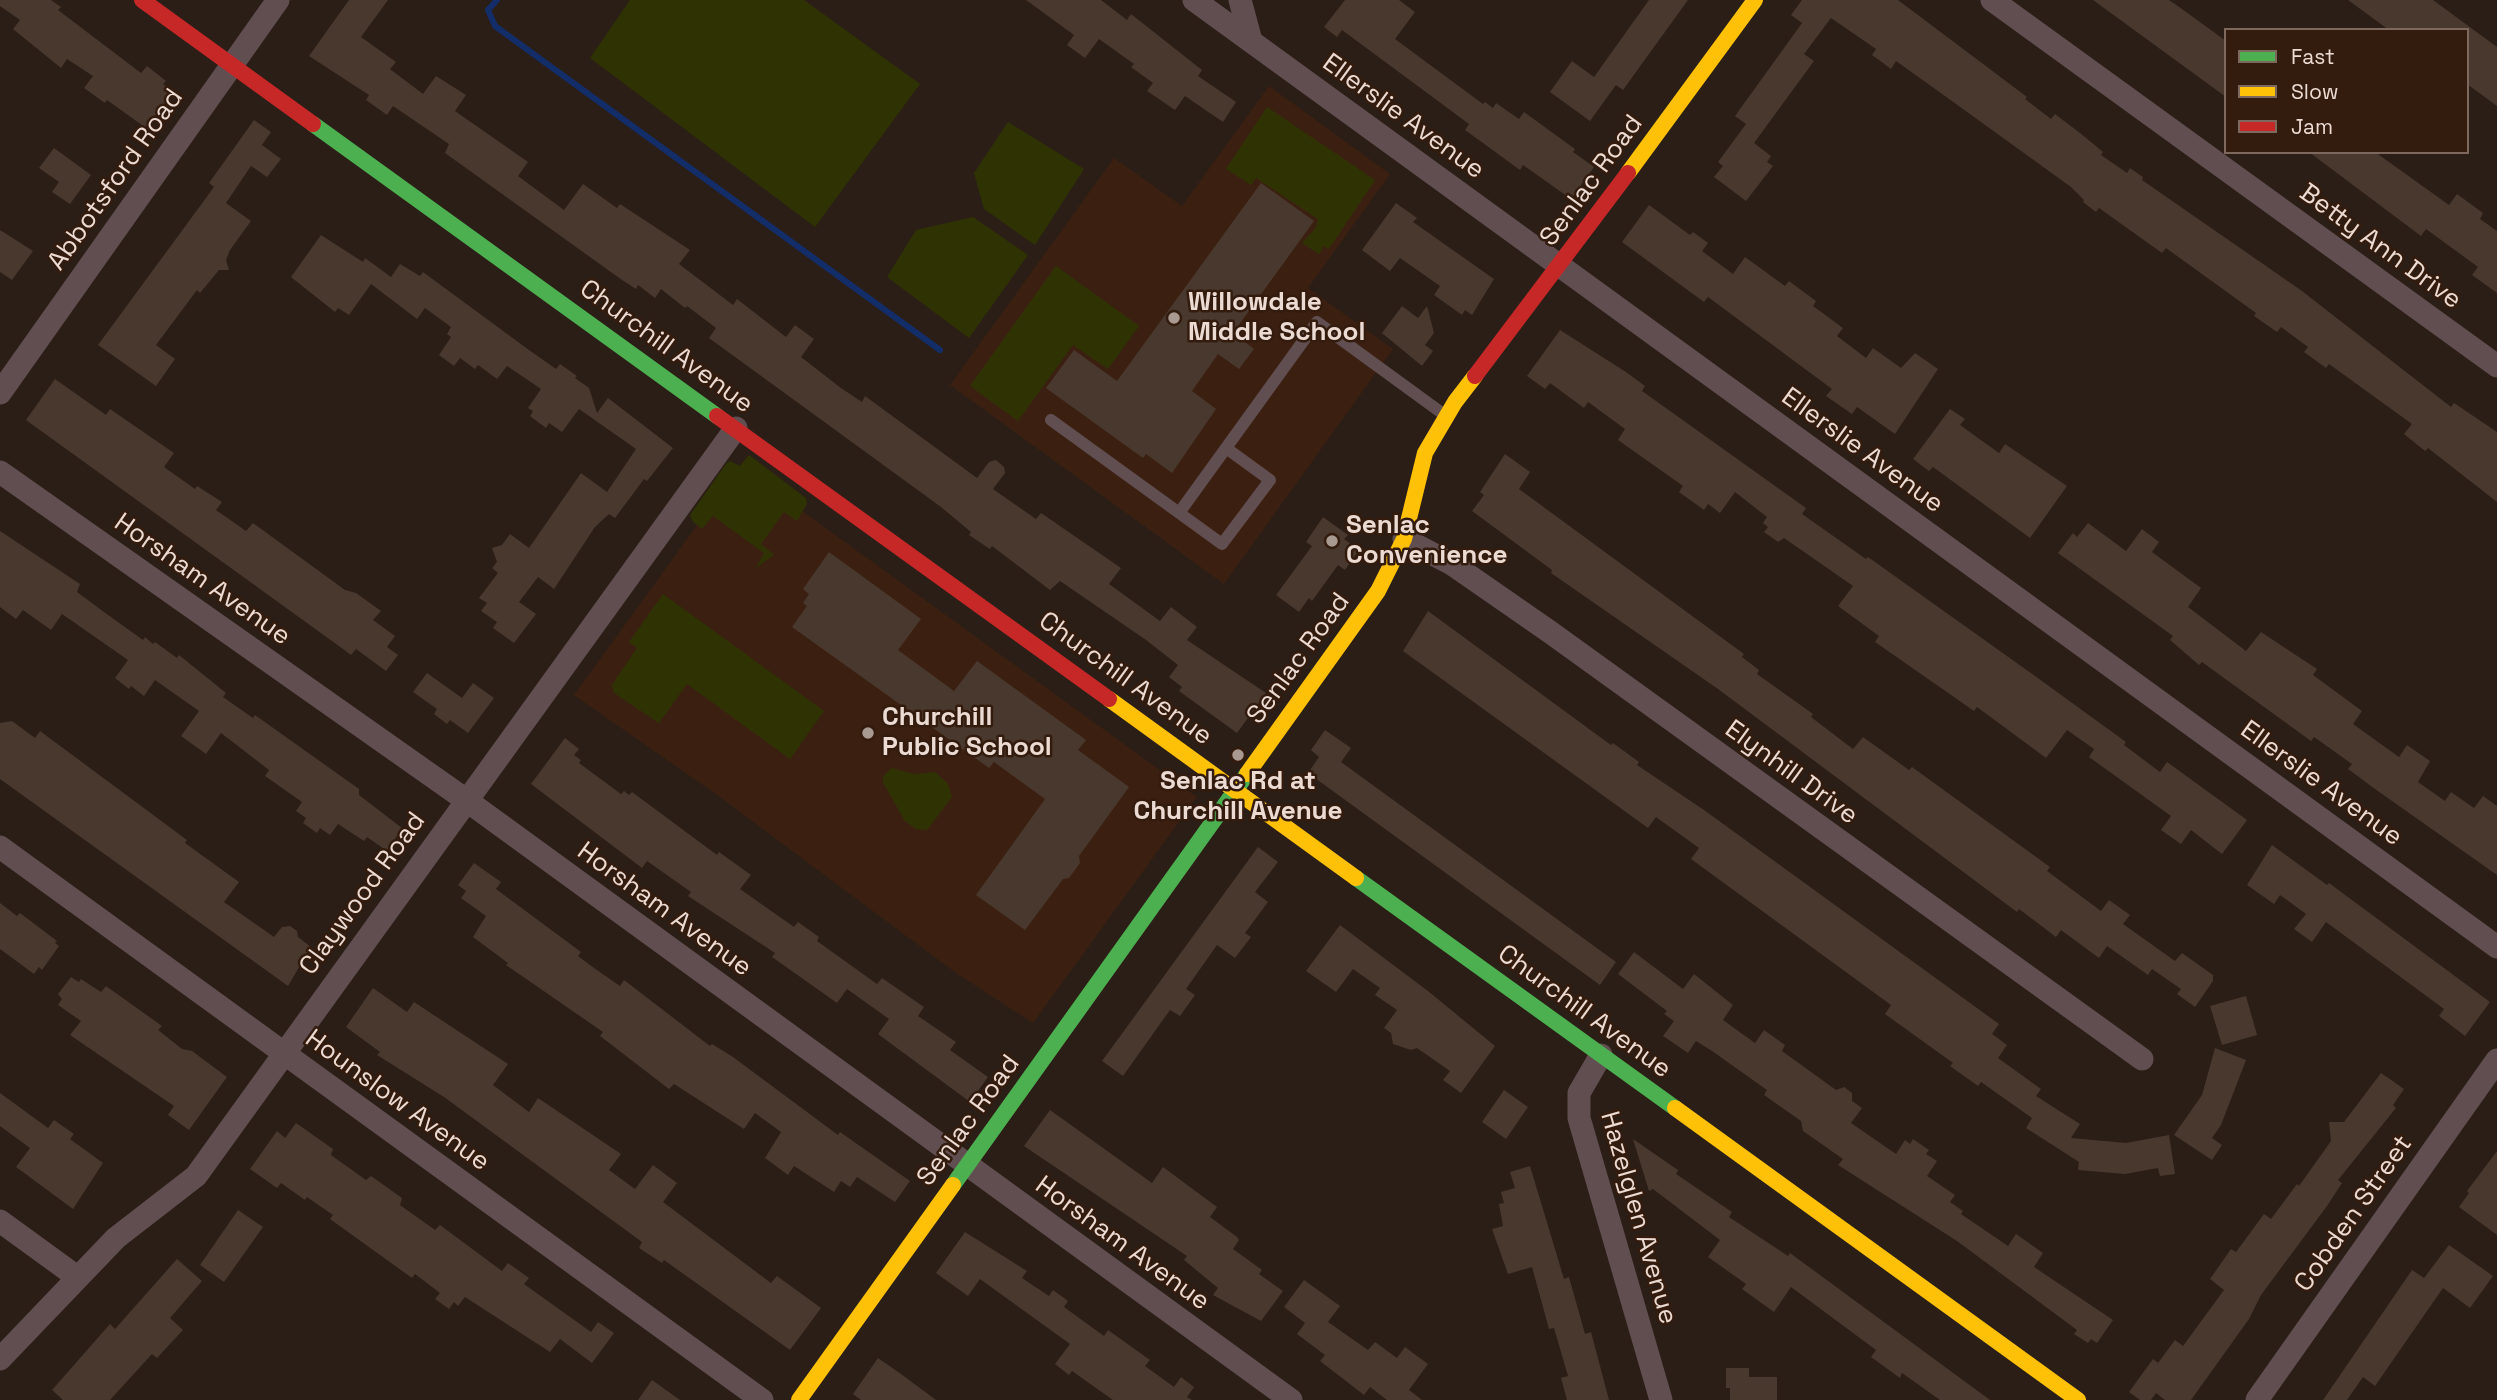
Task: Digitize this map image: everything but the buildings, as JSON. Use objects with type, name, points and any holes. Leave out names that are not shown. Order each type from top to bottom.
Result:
[{"type":"street","name":"Churchill Avenue","points":[[142,0],[2078,1400]]},
{"type":"street","name":"Abbotsford Road","points":[[0,393],[278,0]]},
{"type":"street","name":"Ellerslie Avenue","points":[[1194,0],[2497,947]]},
{"type":"street","points":[[1240,0],[1251,41]]},
{"type":"street","name":"Senlac Road","points":[[799,1400],[1378,591],[1404,539],[1425,453],[1446,416],[1755,0]]},
{"type":"street","name":"Betty Ann Drive","points":[[1992,0],[2497,366]]},
{"type":"street","name":"Claywood Road","points":[[0,1359],[116,1238],[196,1176],[736,428]]},
{"type":"street","name":"Horsham Avenue","points":[[0,472],[466,800],[1290,1400]]},
{"type":"street","name":"Elynhill Drive","points":[[1404,539],[1452,564],[1550,632],[2142,1059]]},
{"type":"street","name":"Hounslow Avenue","points":[[0,847],[762,1400]]},
{"type":"street","name":"Hazelglen Avenue","points":[[1601,1055],[1579,1093],[1578,1118],[1661,1400]]},
{"type":"street","name":"Cobden Street","points":[[2257,1400],[2497,1060]]},
{"type":"street","points":[[0,1221],[77,1277]]},
{"type":"lane","points":[[1179,513],[1317,322],[1446,416]]},
{"type":"lane","points":[[1051,420],[1222,544],[1270,480],[1226,448]]},
{"type":"shaded area","name":"Willowdale Middle School","points":[[1269,86],[1390,174],[1308,288],[1393,349],[1224,584],[950,385],[1114,158],[1182,206]]},
{"type":"shaded area","name":"Churchill Public School","points":[[740,466],[1197,797],[1033,1023],[956,973],[720,797],[574,695]]},
{"type":"green space","points":[[630,0],[804,0],[920,84],[815,227],[590,58]]},
{"type":"green space","points":[[1267,107],[1375,180],[1329,249],[1324,246],[1319,254],[1302,243],[1315,229],[1318,219],[1256,178],[1251,185],[1226,169]]},
{"type":"green space","points":[[1008,122],[1084,169],[1035,245],[984,209],[974,173]]},
{"type":"green space","points":[[973,217],[1028,255],[969,338],[887,277],[916,230]]},
{"type":"green space","points":[[1056,266],[1139,326],[1108,369],[1073,345],[1018,421],[970,386]]},
{"type":"green space","points":[[749,455],[806,498],[807,504],[797,521],[784,512],[761,544],[774,555],[756,568],[764,553],[713,516],[702,529],[693,522],[690,515],[726,464],[730,461],[740,466]]},
{"type":"green space","points":[[663,594],[824,711],[790,759],[687,684],[659,723],[614,693],[612,685],[637,648],[629,642]]},
{"type":"green space","points":[[891,768],[914,774],[935,772],[948,784],[952,797],[927,830],[916,829],[904,820],[883,782],[883,777]]},
{"type":"waterway","points":[[497,0],[488,10],[495,26],[940,350]]},
{"type":"traffic: fast","points":[[313,124],[717,416]]},
{"type":"traffic: fast","points":[[953,1185],[1247,774]]},
{"type":"traffic: fast","points":[[1356,878],[1675,1108]]},
{"type":"traffic: slow","points":[[1628,173],[1755,0]]},
{"type":"traffic: slow","points":[[1247,774],[1378,591],[1404,539],[1425,453],[1455,402],[1475,376]]},
{"type":"traffic: slow","points":[[1109,699],[1356,878]]},
{"type":"traffic: slow","points":[[1675,1108],[2078,1400]]},
{"type":"traffic: slow","points":[[799,1400],[953,1185]]},
{"type":"traffic: jam","points":[[142,0],[313,124]]},
{"type":"traffic: jam","points":[[1475,376],[1628,173]]},
{"type":"traffic: jam","points":[[717,416],[1109,699]]},
{"type":"place","name":"Willowdale Middle School","points":[[1174,318]]},
{"type":"place","name":"Senlac Convenience","points":[[1332,541]]},
{"type":"place","name":"Churchill Public School","points":[[868,733]]},
{"type":"place","name":"Senlac Rd at Churchill Avenue","points":[[1238,755]]}]
